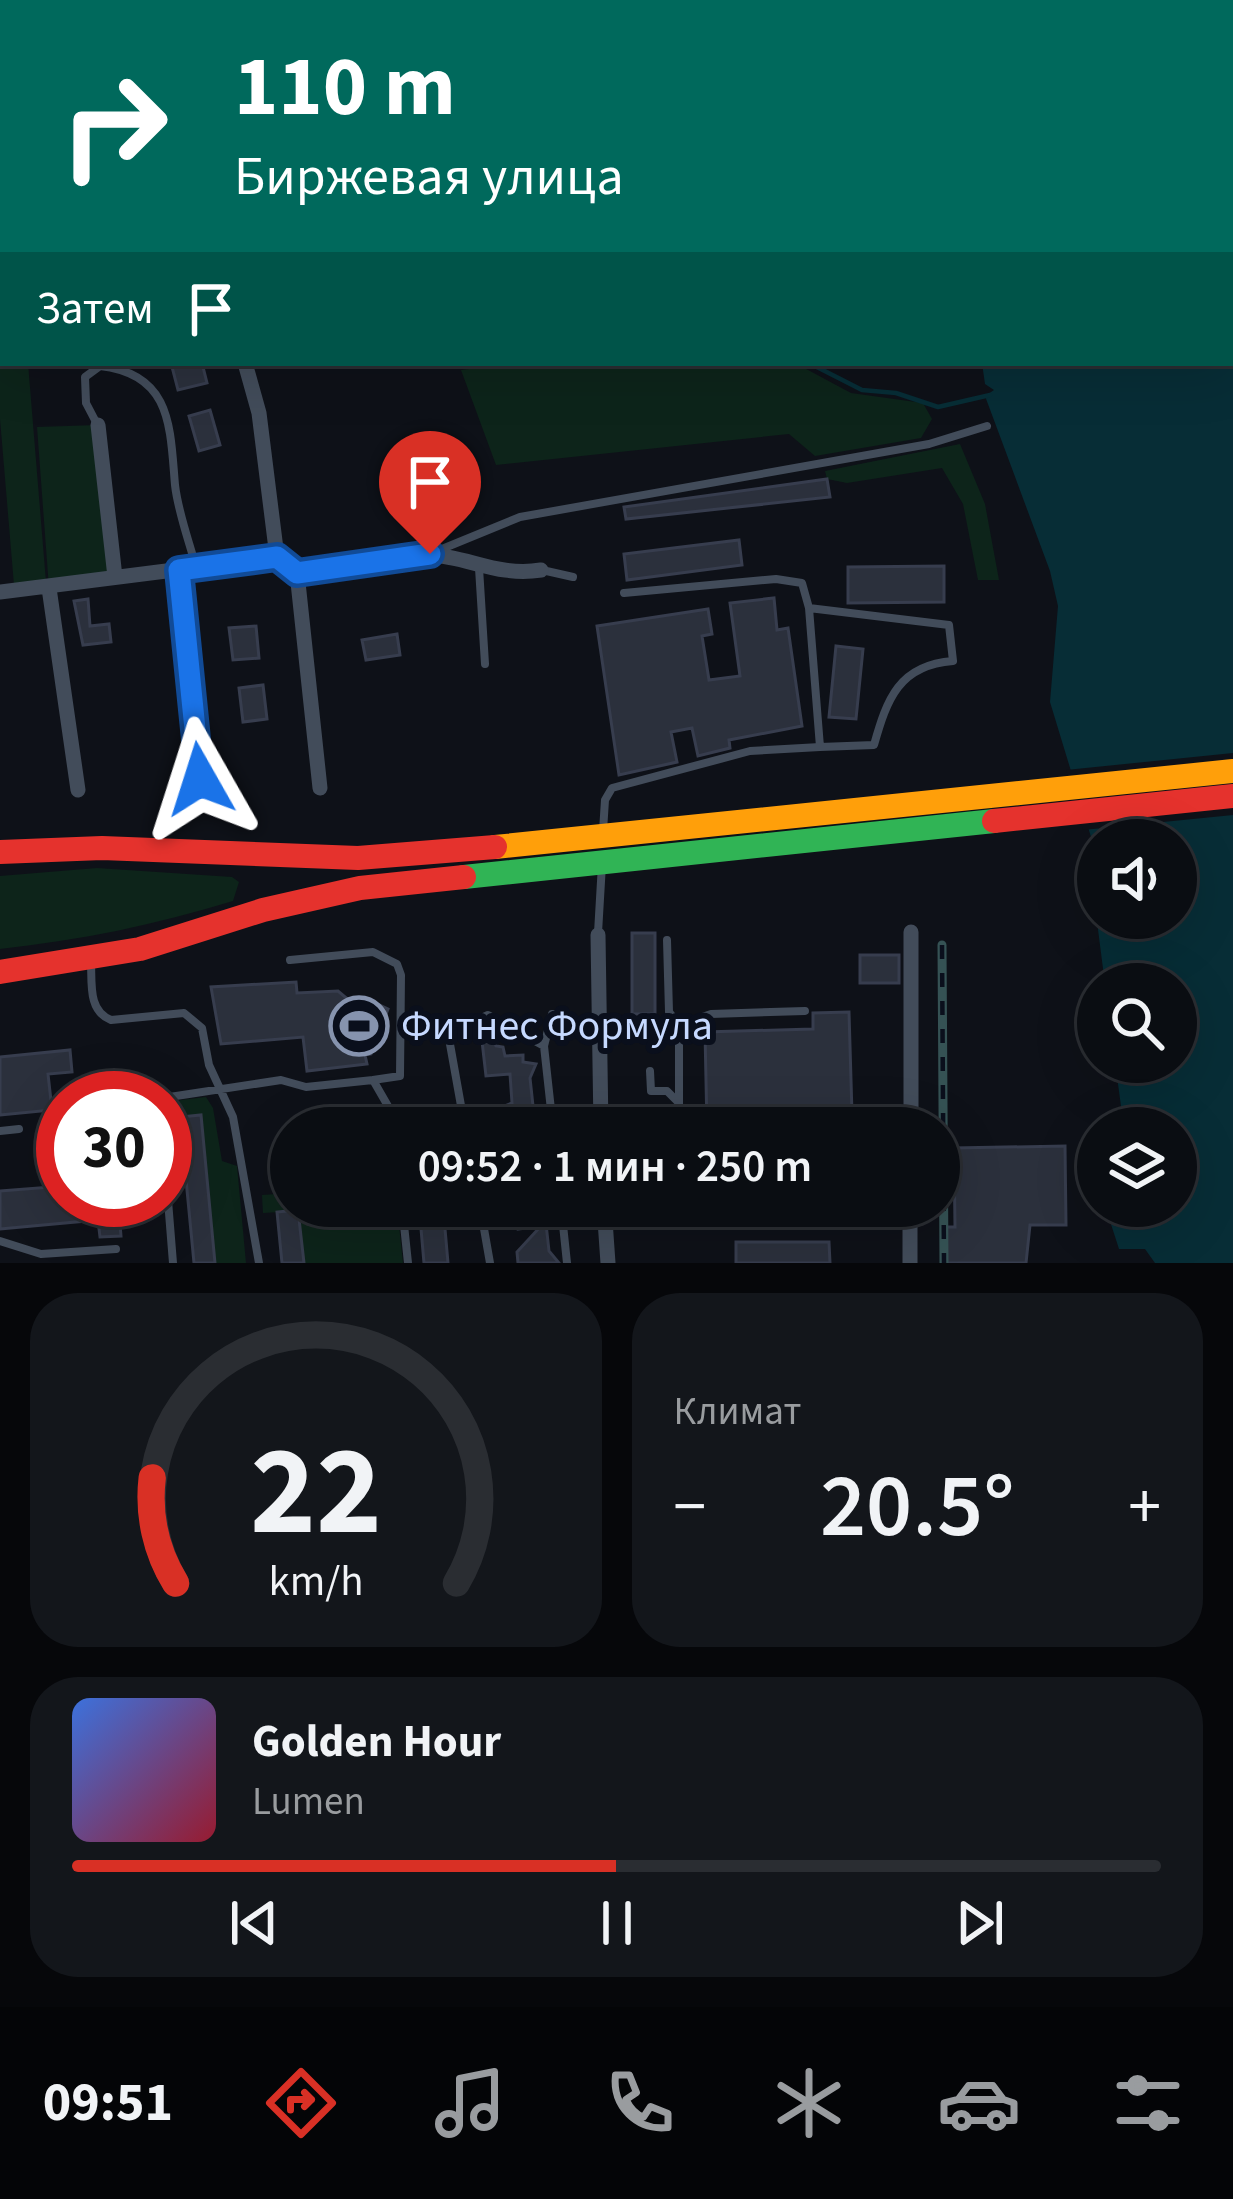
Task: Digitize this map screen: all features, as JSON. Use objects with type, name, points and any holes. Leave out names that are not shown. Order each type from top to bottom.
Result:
[{"type":"main road","points":[[0,972],[90,961],[313,897],[495,860],[1233,771]]},
{"type":"main road","points":[[0,852],[142,846],[308,860],[495,860],[1233,796]]},
{"type":"street","points":[[246,366],[259,413],[277,557],[297,573],[320,788]]},
{"type":"street","points":[[98,425],[115,578]]},
{"type":"street","points":[[297,573],[430,554],[479,568],[521,573],[541,570]]},
{"type":"street","points":[[0,592],[277,557]]},
{"type":"street","points":[[188,569],[200,779]]},
{"type":"street","points":[[49,588],[78,790]]},
{"type":"street","points":[[910,1107],[911,932]]},
{"type":"street","points":[[598,935],[601,1107]]},
{"type":"street","points":[[605,1227],[608,1263]]},
{"type":"street","points":[[910,1227],[910,1263]]},
{"type":"lane","points":[[98,425],[86,403],[85,377],[100,367],[130,370],[152,387],[169,421],[188,569]]},
{"type":"lane","points":[[430,554],[520,517],[929,444],[987,426]]},
{"type":"lane","points":[[479,568],[485,664]]},
{"type":"lane","points":[[541,570],[573,577]]},
{"type":"lane","points":[[623,593],[776,579],[802,583],[809,608],[820,747]]},
{"type":"lane","points":[[598,935],[605,800],[612,788],[749,751],[874,746],[887,698],[925,663],[953,662],[949,625],[809,608]]},
{"type":"lane","points":[[667,940],[669,1012],[680,1025],[679,1107]]},
{"type":"lane","points":[[192,1093],[280,1080],[305,1087],[400,1076],[398,964],[373,952],[290,960]]},
{"type":"lane","points":[[90,961],[100,1016],[112,1020],[184,1013],[197,1020],[233,1118],[259,1263]]},
{"type":"lane","points":[[680,1025],[711,1015],[805,1011]]},
{"type":"lane","points":[[551,1107],[544,1046],[552,1014]]},
{"type":"lane","points":[[461,1107],[448,1033],[488,1015],[544,1046]]},
{"type":"lane","points":[[650,1071],[651,1091],[667,1091],[679,1103]]},
{"type":"lane","points":[[373,1080],[389,1107]]},
{"type":"lane","points":[[0,1131],[19,1129]]},
{"type":"lane","points":[[170,1227],[173,1263]]},
{"type":"lane","points":[[404,1227],[408,1263]]},
{"type":"lane","points":[[484,1227],[490,1263]]},
{"type":"lane","points":[[563,1227],[567,1263]]},
{"type":"lane","points":[[0,1241],[41,1254],[116,1250]]},
{"type":"green space","points":[[0,366],[28,366],[46,582],[14,585]]},
{"type":"green space","points":[[492,366],[801,366],[851,393],[923,403],[932,419],[921,438],[815,456],[789,434],[496,465],[461,370]]},
{"type":"green space","points":[[98,425],[115,577],[49,588],[37,427]]},
{"type":"green space","points":[[960,444],[985,504],[999,580],[978,580],[963,504],[942,468],[847,483],[827,479],[825,471]]},
{"type":"green space","points":[[97,868],[232,877],[239,882],[233,901],[204,910],[118,931],[0,949],[0,876]]},
{"type":"green space","points":[[206,1097],[213,1108],[222,1161],[237,1166],[246,1263],[215,1263],[201,1116],[192,1116],[192,1099]]},
{"type":"green space","points":[[270,1194],[270,1213],[263,1213],[262,1195]]},
{"type":"green space","points":[[300,1227],[399,1227],[403,1263],[303,1263]]},
{"type":"water","points":[[982,366],[1233,366],[1233,1263],[1155,1263],[1145,1249],[1119,1249],[1112,1227],[1197,1227],[1197,1107],[1121,1107],[1118,1083],[1197,1083],[1197,963],[1102,963],[1099,939],[1197,939],[1197,819],[1086,819],[1050,702],[1058,606],[1050,571],[985,396],[994,390],[985,384]]},
{"type":"pier","points":[[1233,753],[1233,815],[1080,819],[1066,770]]},
{"type":"building","points":[[172,366],[203,366],[207,383],[178,390]]},
{"type":"building","points":[[210,410],[220,445],[199,451],[189,416]]},
{"type":"building","points":[[827,479],[830,497],[626,519],[624,507]]},
{"type":"building","points":[[739,540],[742,565],[627,580],[624,554]]},
{"type":"building","points":[[944,566],[944,602],[848,603],[848,567]]},
{"type":"building","points":[[774,598],[777,630],[788,628],[802,726],[729,740],[730,748],[698,756],[692,728],[671,732],[677,762],[619,775],[597,626],[708,609],[712,634],[702,636],[709,680],[740,676],[730,603]]},
{"type":"building","points":[[88,599],[90,626],[109,624],[111,642],[83,645],[74,601]]},
{"type":"building","points":[[256,626],[259,658],[233,660],[229,628]]},
{"type":"building","points":[[397,634],[400,655],[366,660],[362,640]]},
{"type":"building","points":[[836,646],[863,649],[856,719],[829,717]]},
{"type":"building","points":[[263,685],[267,719],[243,722],[239,688]]},
{"type":"building","points":[[632,933],[655,933],[655,1014],[632,1014]]},
{"type":"building","points":[[860,955],[899,955],[899,983],[860,983]]},
{"type":"building","points":[[296,982],[297,993],[338,991],[351,1002],[369,1000],[388,1009],[371,1054],[365,1055],[367,1064],[307,1071],[303,1037],[221,1044],[211,987]]},
{"type":"building","points":[[849,1012],[852,1107],[707,1107],[705,1032],[813,1029],[813,1013]]},
{"type":"building","points":[[494,1040],[505,1056],[523,1055],[523,1062],[536,1064],[530,1078],[534,1107],[502,1107],[512,1103],[510,1074],[486,1076],[482,1041]]},
{"type":"building","points":[[70,1050],[72,1071],[36,1071],[36,1112],[0,1115],[0,1057]]},
{"type":"building","points":[[201,1115],[215,1263],[194,1263],[192,1116]]},
{"type":"building","points":[[1065,1146],[1066,1225],[1030,1225],[1026,1263],[946,1263],[946,1227],[960,1227],[960,1148]]},
{"type":"building","points":[[36,1188],[36,1226],[0,1229],[0,1191]]},
{"type":"building","points":[[99,1227],[120,1227],[121,1236],[100,1237]]},
{"type":"building","points":[[278,1227],[300,1227],[304,1263],[282,1263]]},
{"type":"building","points":[[421,1227],[445,1227],[448,1263],[424,1263]]},
{"type":"building","points":[[540,1227],[546,1227],[549,1251],[559,1263],[518,1263],[517,1252]]},
{"type":"building","points":[[736,1242],[829,1242],[830,1263],[736,1263]]},
{"type":"waterway","points":[[815,366],[862,390],[896,393],[938,407],[990,395]]},
{"type":"railway","points":[[942,945],[944,1263]]},
{"type":"traffic: fast","points":[[464,877],[994,821]]},
{"type":"traffic: slow","points":[[495,847],[1233,771]]},
{"type":"traffic: jam","points":[[994,821],[1233,796]]},
{"type":"traffic: jam","points":[[0,852],[102,848],[358,858],[495,847]]},
{"type":"traffic: jam","points":[[0,972],[140,949],[263,910],[360,888],[464,877]]},
{"type":"place","name":"Фитнес Формула","points":[[359,1026]]},
{"type":"route","points":[[200,779],[179,570],[277,557],[297,573],[430,554]]}]
